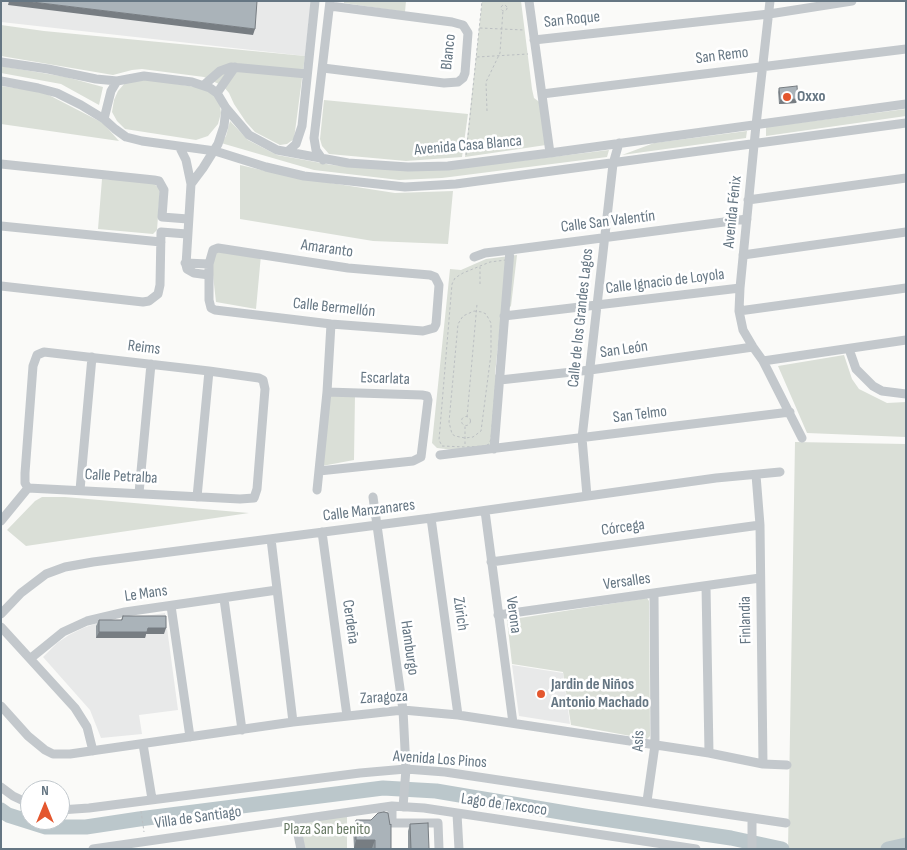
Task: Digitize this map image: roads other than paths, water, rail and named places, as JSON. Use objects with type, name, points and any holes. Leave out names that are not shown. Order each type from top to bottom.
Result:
[{"type":"street","points":[[287,152],[296,144],[302,126],[315,1]]},
{"type":"street","points":[[529,1],[550,153]]},
{"type":"street","name":"Avenida Fénix","points":[[770,1],[746,219],[739,311],[743,330],[763,361],[802,438]]},
{"type":"street","name":"San Roque","points":[[534,40],[769,14],[852,1]]},
{"type":"street","points":[[323,160],[318,155],[314,145],[320,96],[328,69],[333,5]]},
{"type":"street","name":"Blanco","points":[[328,69],[444,83],[458,82],[465,73],[468,33],[464,26],[452,22],[333,5]]},
{"type":"street","name":"San Remo","points":[[542,94],[906,49]]},
{"type":"street","points":[[1,62],[96,79],[117,81],[144,76],[192,82],[204,85],[218,93],[235,67]]},
{"type":"street","points":[[204,85],[220,71],[235,67],[307,74]]},
{"type":"street","name":"Avenida Casa Blanca","points":[[1,81],[57,93],[104,119],[126,137],[214,151],[304,176],[405,187],[456,184],[613,164],[906,123]]},
{"type":"street","points":[[104,119],[110,91],[117,81]]},
{"type":"street","name":"Avenida Casa Blanca","points":[[218,93],[226,108],[249,135],[277,150],[323,160],[348,163],[418,166],[448,166],[756,126],[906,104]]},
{"type":"street","points":[[305,95],[320,96]]},
{"type":"street","points":[[191,184],[214,151],[222,131],[226,108]]},
{"type":"street","points":[[302,126],[316,127]]},
{"type":"street","name":"Calle de los Grandes Lagos","points":[[587,496],[582,438],[613,164],[618,143]]},
{"type":"street","points":[[179,146],[186,160],[191,184],[186,268],[197,274],[209,275]]},
{"type":"street","points":[[1,164],[159,181],[164,190],[162,217],[188,219]]},
{"type":"street","points":[[748,200],[906,178]]},
{"type":"street","name":"Calle San Valentín","points":[[474,257],[485,253],[746,219]]},
{"type":"street","points":[[1,226],[161,242]]},
{"type":"street","points":[[1,286],[143,302],[154,299],[158,294],[160,285],[161,232],[187,234]]},
{"type":"street","name":"Calle Ignacio de Loyola","points":[[743,255],[906,232]]},
{"type":"street","name":"Calle Bermellón","points":[[215,248],[211,252],[209,275],[209,304],[215,310],[331,324],[423,331],[434,328],[439,285],[435,277]]},
{"type":"street","name":"Amaranto","points":[[215,248],[348,268],[424,274],[435,277]]},
{"type":"street","points":[[494,449],[510,250]]},
{"type":"street","points":[[185,263],[210,264]]},
{"type":"street","name":"Calle Ignacio de Loyola","points":[[504,316],[740,288]]},
{"type":"street","points":[[739,311],[906,288]]},
{"type":"street","points":[[317,490],[331,324]]},
{"type":"street","points":[[763,361],[906,340]]},
{"type":"street","name":"San León","points":[[500,380],[590,370],[753,347]]},
{"type":"street","points":[[849,349],[856,369],[873,386],[882,391],[906,394]]},
{"type":"street","name":"Reims","points":[[28,488],[25,483],[24,473],[35,358],[40,353],[49,352],[209,371],[263,380],[265,384],[254,498]]},
{"type":"street","points":[[80,490],[92,357]]},
{"type":"street","points":[[139,493],[151,364]]},
{"type":"street","points":[[197,497],[209,371]]},
{"type":"street","name":"Escarlata","points":[[319,471],[413,461],[421,457],[428,403],[427,396],[422,395],[326,392]]},
{"type":"street","name":"San Telmo","points":[[440,456],[790,412]]},
{"type":"street","name":"Calle Manzanares","points":[[1,614],[33,583],[46,574],[65,567],[716,478],[780,472]]},
{"type":"street","name":"Finlandia","points":[[756,475],[760,525],[763,764]]},
{"type":"street","points":[[1,521],[28,488]]},
{"type":"street","name":"Calle Petralba","points":[[28,488],[240,499],[254,498]]},
{"type":"street","name":"Hamburgo","points":[[373,498],[375,525],[403,710],[406,770],[403,802]]},
{"type":"street","name":"Verona","points":[[485,510],[513,723]]},
{"type":"street","name":"Zúrich","points":[[431,518],[458,714]]},
{"type":"street","name":"Córcega","points":[[491,562],[760,525]]},
{"type":"street","name":"Cerdeña","points":[[322,532],[347,716]]},
{"type":"street","points":[[271,539],[293,722]]},
{"type":"street","name":"Versalles","points":[[498,615],[760,578]]},
{"type":"street","points":[[706,586],[709,753]]},
{"type":"street","name":"Le Mans","points":[[30,658],[63,632],[87,620],[126,612],[277,590]]},
{"type":"street","name":"Asís","points":[[647,801],[655,745],[654,593]]},
{"type":"street","points":[[224,599],[242,730]]},
{"type":"street","points":[[171,606],[190,737]]},
{"type":"street","points":[[1,626],[81,717],[89,733],[93,751]]},
{"type":"street","name":"Zaragoza","points":[[1,706],[28,736],[53,754],[93,751],[293,722],[403,710],[458,714],[709,753],[763,764],[786,765]]},
{"type":"street","points":[[143,744],[152,799]]},
{"type":"street","name":"Avenida Los Pinos","points":[[70,809],[360,773],[406,770],[445,772],[647,801],[786,824]]},
{"type":"street","points":[[1,787],[20,799]]},
{"type":"street","name":"Lago de Texcoco","points":[[308,817],[392,806],[403,802],[457,814],[696,849]]},
{"type":"street","points":[[392,806],[392,823],[438,823],[439,849]]},
{"type":"street","points":[[457,814],[459,849]]},
{"type":"street","name":"Villa de Santiago","points":[[93,849],[137,846],[308,817]]},
{"type":"street","points":[[752,818],[752,849]]},
{"type":"street","points":[[295,820],[301,849]]},
{"type":"waterway","points":[[1,810],[8,815],[46,827],[86,827],[383,788],[436,791],[731,838],[782,849]]},
{"type":"waterway","points":[[888,849],[906,845]]},
{"type":"place","name":"Oxxo","points":[[787,97]]},
{"type":"place","name":"Jardin de Niños Antonio Machado","points":[[541,694]]},
{"type":"park label","name":"Plaza San benito","points":[[327,830]]}]
